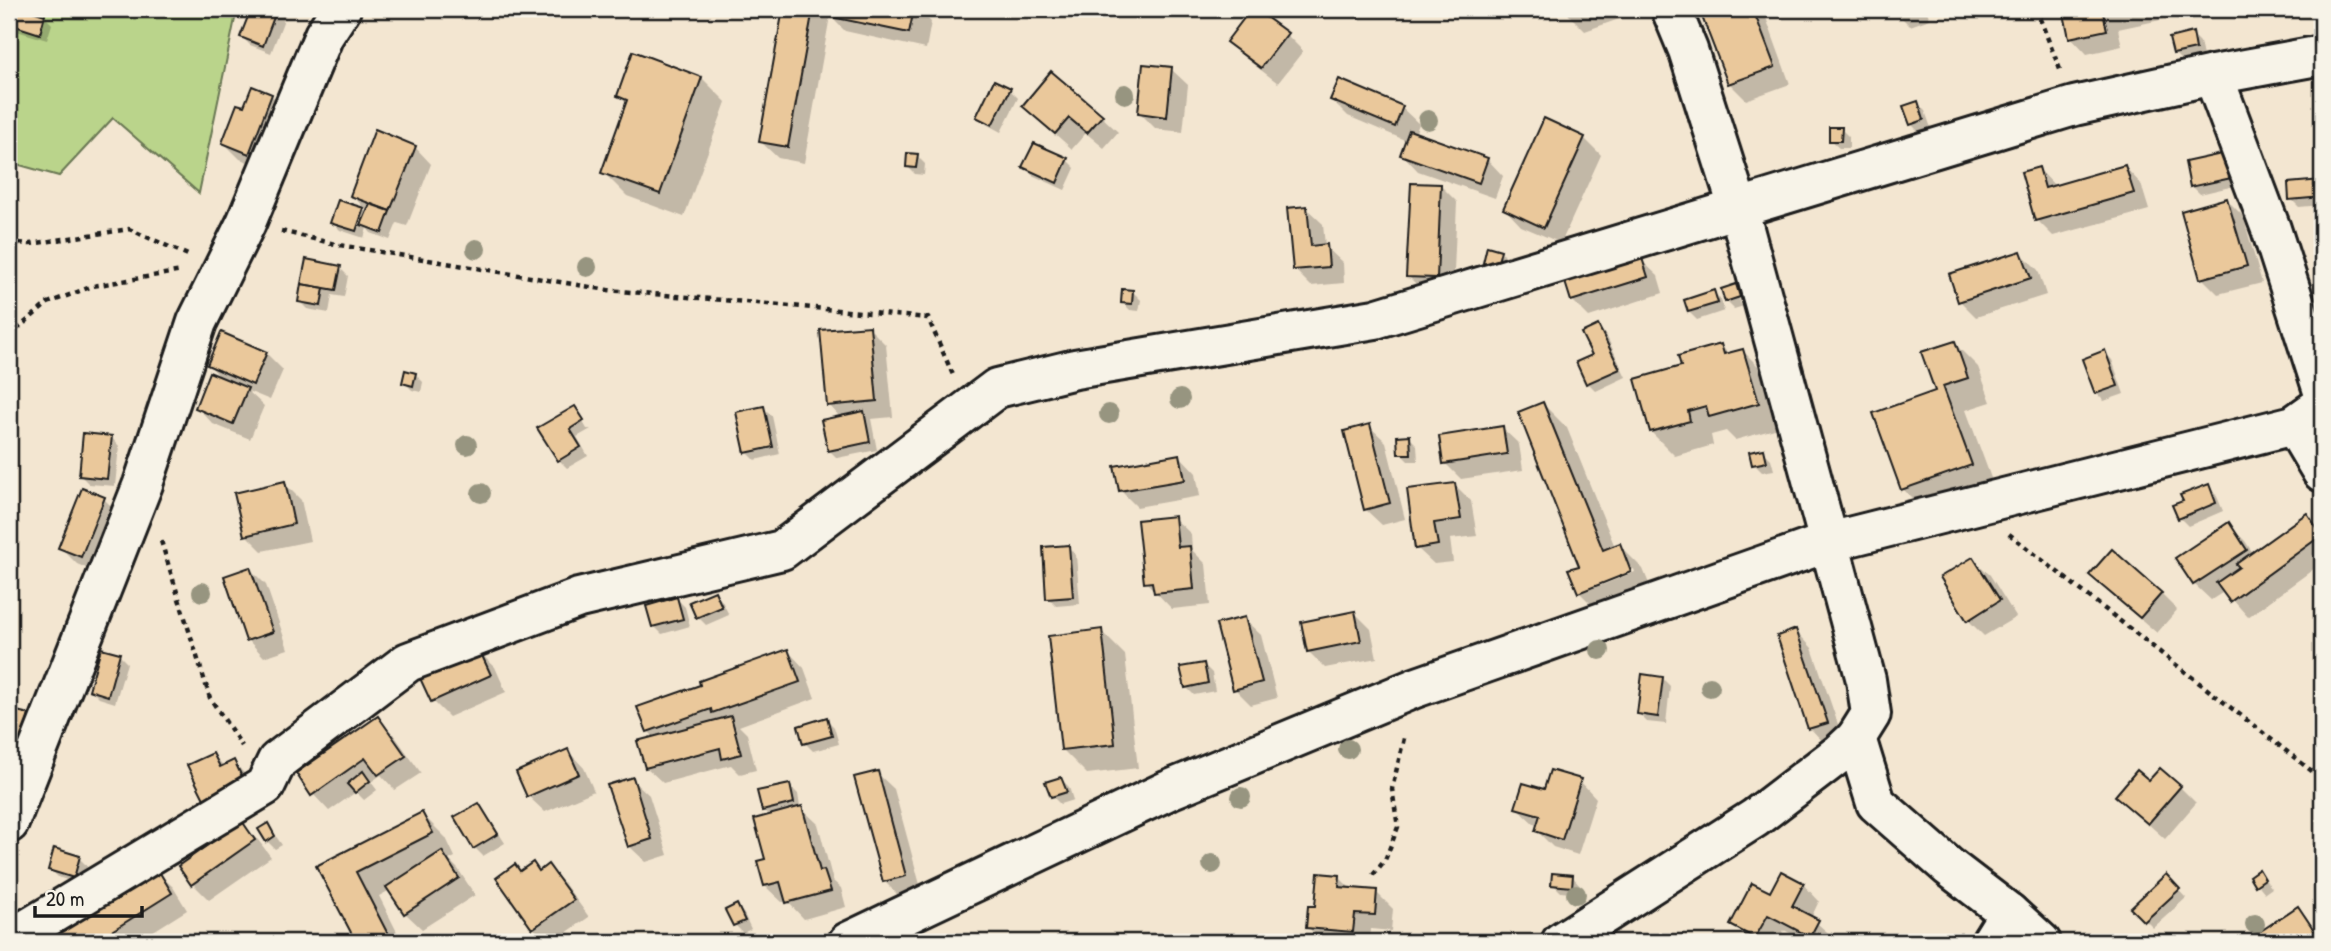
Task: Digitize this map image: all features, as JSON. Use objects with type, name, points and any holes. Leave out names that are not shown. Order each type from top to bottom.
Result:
[{"type":"street","points":[[9,823],[143,484],[197,322],[246,223],[324,35],[341,9]]},
{"type":"street","points":[[1561,942],[1755,818],[1840,753],[1856,738],[1871,714],[1866,680],[1738,207],[1688,50],[1671,9]]},
{"type":"street","points":[[9,940],[265,786],[277,761],[408,662],[579,598],[782,550],[997,388],[1075,369],[1376,319],[2074,106],[2213,75],[2322,55]]},
{"type":"street","points":[[2213,75],[2271,229],[2322,388]]},
{"type":"street","points":[[848,942],[1169,790],[1415,688],[1829,542],[1976,506],[2308,415],[2322,472]]},
{"type":"street","points":[[1856,738],[1876,803],[1949,867],[2000,928],[2041,942]]},
{"type":"path","points":[[2036,9],[2074,106]]},
{"type":"path","points":[[246,223],[339,245],[608,290],[928,318],[954,376],[997,388]]},
{"type":"path","points":[[9,242],[30,244],[129,229],[195,260]]},
{"type":"path","points":[[9,336],[48,303],[93,286],[194,269]]},
{"type":"path","points":[[143,484],[210,698],[265,786]]},
{"type":"path","points":[[1976,506],[2093,601],[2322,779]]},
{"type":"path","points":[[1373,875],[1385,860],[1398,827],[1392,789],[1415,688]]},
{"type":"green space","points":[[9,9],[237,9],[199,193],[113,118],[59,176],[9,162]]},
{"type":"building","points":[[9,9],[26,9],[45,15],[40,34],[9,24]]},
{"type":"building","points":[[251,9],[277,9],[263,46],[240,37]]},
{"type":"building","points":[[783,9],[813,9],[788,147],[759,142]]},
{"type":"building","points":[[828,9],[914,9],[909,33],[827,16]]},
{"type":"building","points":[[1251,9],[1255,9],[1288,33],[1261,68],[1226,42]]},
{"type":"building","points":[[1715,9],[1753,9],[1775,67],[1728,84],[1701,14]]},
{"type":"building","points":[[2063,9],[2121,9],[2103,13],[2107,30],[2069,38]]},
{"type":"building","points":[[2193,32],[2196,49],[2173,54],[2169,38]]},
{"type":"building","points":[[633,51],[702,77],[660,194],[601,173],[627,100],[617,96]]},
{"type":"building","points":[[1143,64],[1172,67],[1167,117],[1138,113]]},
{"type":"building","points":[[1051,71],[1103,115],[1087,133],[1069,118],[1055,134],[1022,106]]},
{"type":"building","points":[[1339,79],[1403,106],[1395,127],[1330,100]]},
{"type":"building","points":[[994,80],[1011,88],[992,125],[976,117]]},
{"type":"building","points":[[252,86],[272,94],[249,154],[222,143],[237,104],[244,106]]},
{"type":"building","points":[[1918,101],[1924,120],[1910,125],[1903,106]]},
{"type":"building","points":[[1544,118],[1585,137],[1544,228],[1503,209]]},
{"type":"building","points":[[1829,127],[1842,127],[1841,141],[1829,141]]},
{"type":"building","points":[[375,129],[416,146],[390,211],[350,196]]},
{"type":"building","points":[[1409,130],[1488,158],[1479,183],[1400,155]]},
{"type":"building","points":[[1034,143],[1068,158],[1057,183],[1022,167]]},
{"type":"building","points":[[2231,152],[2236,177],[2190,187],[2185,162]]},
{"type":"building","points":[[907,153],[918,154],[916,168],[906,167]]},
{"type":"building","points":[[2125,165],[2134,193],[2035,221],[2021,172],[2039,167],[2045,188]]},
{"type":"building","points":[[2322,180],[2322,197],[2289,200],[2288,183]]},
{"type":"building","points":[[1411,183],[1441,184],[1437,278],[1406,277]]},
{"type":"building","points":[[2227,198],[2247,266],[2200,279],[2181,211]]},
{"type":"building","points":[[338,200],[364,208],[356,231],[330,223]]},
{"type":"building","points":[[370,204],[390,211],[382,233],[361,225]]},
{"type":"building","points":[[1307,206],[1311,246],[1327,244],[1329,267],[1293,270],[1287,208]]},
{"type":"building","points":[[1487,246],[1501,250],[1497,266],[1483,263]]},
{"type":"building","points":[[2021,251],[2031,278],[1958,302],[1949,274]]},
{"type":"building","points":[[1642,258],[1648,277],[1571,301],[1565,282]]},
{"type":"building","points":[[306,259],[341,266],[336,290],[301,284]]},
{"type":"building","points":[[301,284],[324,288],[321,306],[298,302]]},
{"type":"building","points":[[1736,284],[1740,297],[1725,302],[1721,289]]},
{"type":"building","points":[[1122,289],[1133,290],[1132,304],[1121,303]]},
{"type":"building","points":[[1714,290],[1718,303],[1688,312],[1684,300]]},
{"type":"building","points":[[1598,325],[1620,369],[1586,384],[1576,362],[1592,355],[1581,333]]},
{"type":"building","points":[[870,326],[877,401],[827,406],[820,330]]},
{"type":"building","points":[[221,332],[267,352],[253,385],[207,365]]},
{"type":"building","points":[[1955,341],[1968,378],[1943,386],[1972,465],[1901,490],[1873,413],[1935,391],[1921,352]]},
{"type":"building","points":[[1721,344],[1724,354],[1743,349],[1759,403],[1709,417],[1706,406],[1688,411],[1690,421],[1650,432],[1635,379],[1681,366],[1678,356]]},
{"type":"building","points":[[2105,350],[2118,386],[2095,394],[2082,359]]},
{"type":"building","points":[[405,370],[416,373],[413,386],[402,383]]},
{"type":"building","points":[[209,372],[248,388],[233,424],[195,408]]},
{"type":"building","points":[[1543,402],[1603,550],[1620,543],[1631,572],[1578,593],[1568,569],[1579,566],[1518,412]]},
{"type":"building","points":[[575,406],[584,420],[570,429],[581,447],[558,461],[537,428]]},
{"type":"building","points":[[764,406],[773,447],[745,453],[736,412]]},
{"type":"building","points":[[864,411],[870,442],[828,451],[821,420]]},
{"type":"building","points":[[1370,424],[1390,503],[1364,510],[1344,431]]},
{"type":"building","points":[[1503,426],[1507,454],[1443,464],[1439,436]]},
{"type":"building","points":[[83,433],[112,436],[107,479],[79,476]]},
{"type":"building","points":[[1410,435],[1411,454],[1398,454],[1397,436]]},
{"type":"building","points":[[1764,449],[1767,462],[1752,465],[1749,452]]},
{"type":"building","points":[[1180,454],[1185,480],[1119,491],[1114,466]]},
{"type":"building","points":[[285,481],[294,524],[244,536],[234,493]]},
{"type":"building","points":[[1455,483],[1461,519],[1434,523],[1438,545],[1415,549],[1407,489]]},
{"type":"building","points":[[2209,484],[2216,503],[2178,519],[2172,505],[2183,501],[2180,495]]},
{"type":"building","points":[[82,488],[105,497],[81,557],[58,548]]},
{"type":"building","points":[[2307,513],[2322,535],[2230,602],[2216,583],[2239,567],[2236,564]]},
{"type":"building","points":[[1175,516],[1178,547],[1190,546],[1194,589],[1154,593],[1152,582],[1144,583],[1137,520]]},
{"type":"building","points":[[2229,522],[2247,550],[2193,585],[2175,558]]},
{"type":"building","points":[[1069,545],[1073,597],[1046,599],[1043,547]]},
{"type":"building","points":[[2112,549],[2162,593],[2140,618],[2089,575]]},
{"type":"building","points":[[1973,557],[2000,600],[1967,621],[1940,577]]},
{"type":"building","points":[[250,567],[273,632],[246,641],[224,576]]},
{"type":"building","points":[[715,591],[722,607],[696,618],[689,602]]},
{"type":"building","points":[[677,597],[683,619],[652,627],[646,606]]},
{"type":"building","points":[[1355,611],[1361,641],[1307,652],[1301,622]]},
{"type":"building","points":[[1245,617],[1262,682],[1233,690],[1216,624]]},
{"type":"building","points":[[1102,629],[1115,744],[1061,750],[1048,636]]},
{"type":"building","points":[[1796,629],[1828,723],[1808,729],[1777,636]]},
{"type":"building","points":[[101,648],[120,653],[108,696],[89,690]]},
{"type":"building","points":[[479,649],[491,675],[431,702],[419,676]]},
{"type":"building","points":[[788,649],[800,682],[712,713],[711,709],[647,732],[637,707]]},
{"type":"building","points":[[1204,663],[1208,683],[1185,688],[1180,667]]},
{"type":"building","points":[[1642,674],[1663,677],[1658,717],[1637,714]]},
{"type":"building","points":[[9,709],[29,714],[16,771],[9,769]]},
{"type":"building","points":[[378,716],[406,756],[378,775],[365,758],[311,796],[296,773]]},
{"type":"building","points":[[731,716],[741,754],[722,759],[720,748],[645,768],[637,741]]},
{"type":"building","points":[[827,717],[832,736],[803,744],[798,726]]},
{"type":"building","points":[[568,749],[579,774],[527,797],[516,772]]},
{"type":"building","points":[[213,753],[220,767],[234,760],[245,783],[206,803],[187,765]]},
{"type":"building","points":[[2160,768],[2181,786],[2148,824],[2115,796],[2137,770],[2149,780]]},
{"type":"building","points":[[1550,770],[1581,779],[1562,840],[1535,831],[1540,815],[1515,808],[1523,783],[1544,789]]},
{"type":"building","points":[[363,771],[370,781],[355,793],[347,784]]},
{"type":"building","points":[[878,771],[906,876],[883,882],[854,777]]},
{"type":"building","points":[[633,777],[652,839],[628,847],[607,785]]},
{"type":"building","points":[[1061,777],[1067,792],[1051,797],[1045,782]]},
{"type":"building","points":[[790,784],[794,803],[762,811],[757,791]]},
{"type":"building","points":[[479,803],[498,834],[473,849],[454,817]]},
{"type":"building","points":[[802,806],[820,871],[824,870],[831,891],[786,903],[780,882],[764,886],[757,861],[765,859],[754,819]]},
{"type":"building","points":[[422,812],[433,833],[356,872],[392,942],[356,942],[316,866]]},
{"type":"building","points":[[242,821],[255,840],[191,885],[178,866]]},
{"type":"building","points":[[268,823],[275,836],[266,842],[258,829]]},
{"type":"building","points":[[54,848],[80,856],[74,878],[48,870]]},
{"type":"building","points":[[442,851],[459,878],[404,914],[386,887]]},
{"type":"building","points":[[533,862],[539,871],[548,864],[574,900],[532,929],[496,878],[515,864],[520,871]]},
{"type":"building","points":[[157,868],[172,893],[94,942],[40,942]]},
{"type":"building","points":[[2259,869],[2265,879],[2255,886],[2249,876]]},
{"type":"building","points":[[1781,871],[1804,883],[1792,906],[1819,920],[1810,937],[1768,915],[1755,938],[1730,925],[1752,883],[1770,892]]},
{"type":"building","points":[[1318,873],[1340,875],[1339,887],[1377,890],[1375,915],[1355,914],[1353,932],[1306,928],[1308,906],[1315,906]]},
{"type":"building","points":[[1552,873],[1573,875],[1572,887],[1551,885]]},
{"type":"building","points":[[2166,874],[2180,889],[2144,922],[2130,908]]},
{"type":"building","points":[[737,904],[745,921],[733,926],[725,910]]},
{"type":"building","points":[[2298,906],[2322,942],[2251,942],[2249,939]]}]
